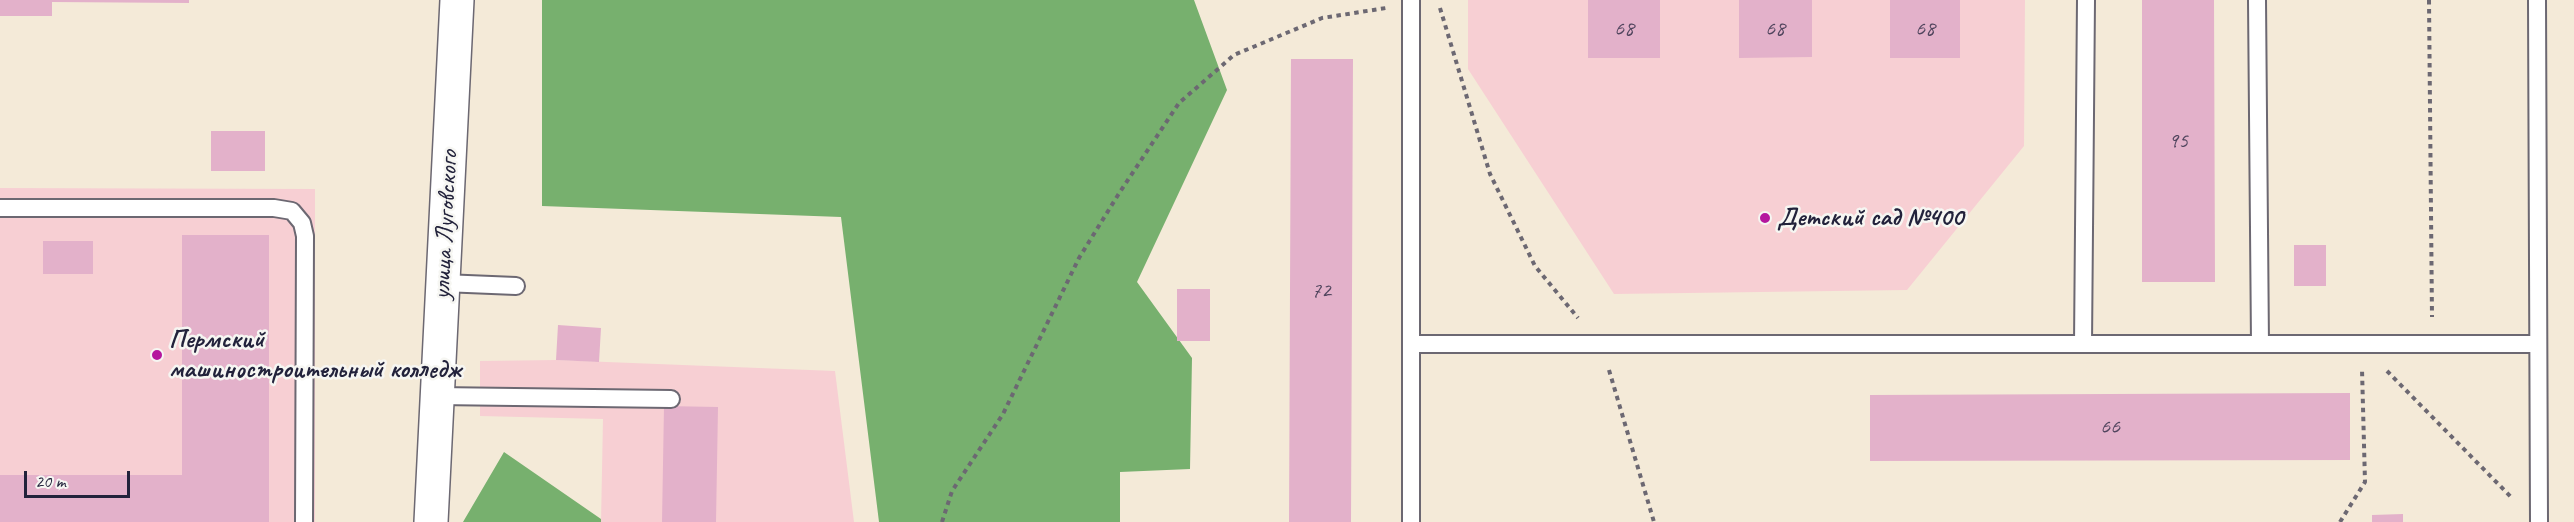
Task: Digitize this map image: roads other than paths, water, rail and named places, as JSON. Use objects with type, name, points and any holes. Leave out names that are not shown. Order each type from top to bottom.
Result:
[{"type":"street","name":"улица Луговского","points":[[431,522],[457,0]]},
{"type":"lane","points":[[2083,344],[2086,0]]},
{"type":"lane","points":[[2258,0],[2260,344]]},
{"type":"lane","points":[[2537,0],[2539,522]]},
{"type":"lane","points":[[1411,2],[1411,522]]},
{"type":"lane","points":[[0,208],[274,208],[292,211],[302,223],[305,236],[304,522]]},
{"type":"lane","points":[[443,284],[516,286]]},
{"type":"lane","points":[[1411,344],[2538,344]]},
{"type":"lane","points":[[437,396],[671,399]]},
{"type":"place","name":"Детский сад №400","points":[[1765,218]]},
{"type":"place","name":"Пермский машиностроительный колледж","points":[[157,355]]}]
